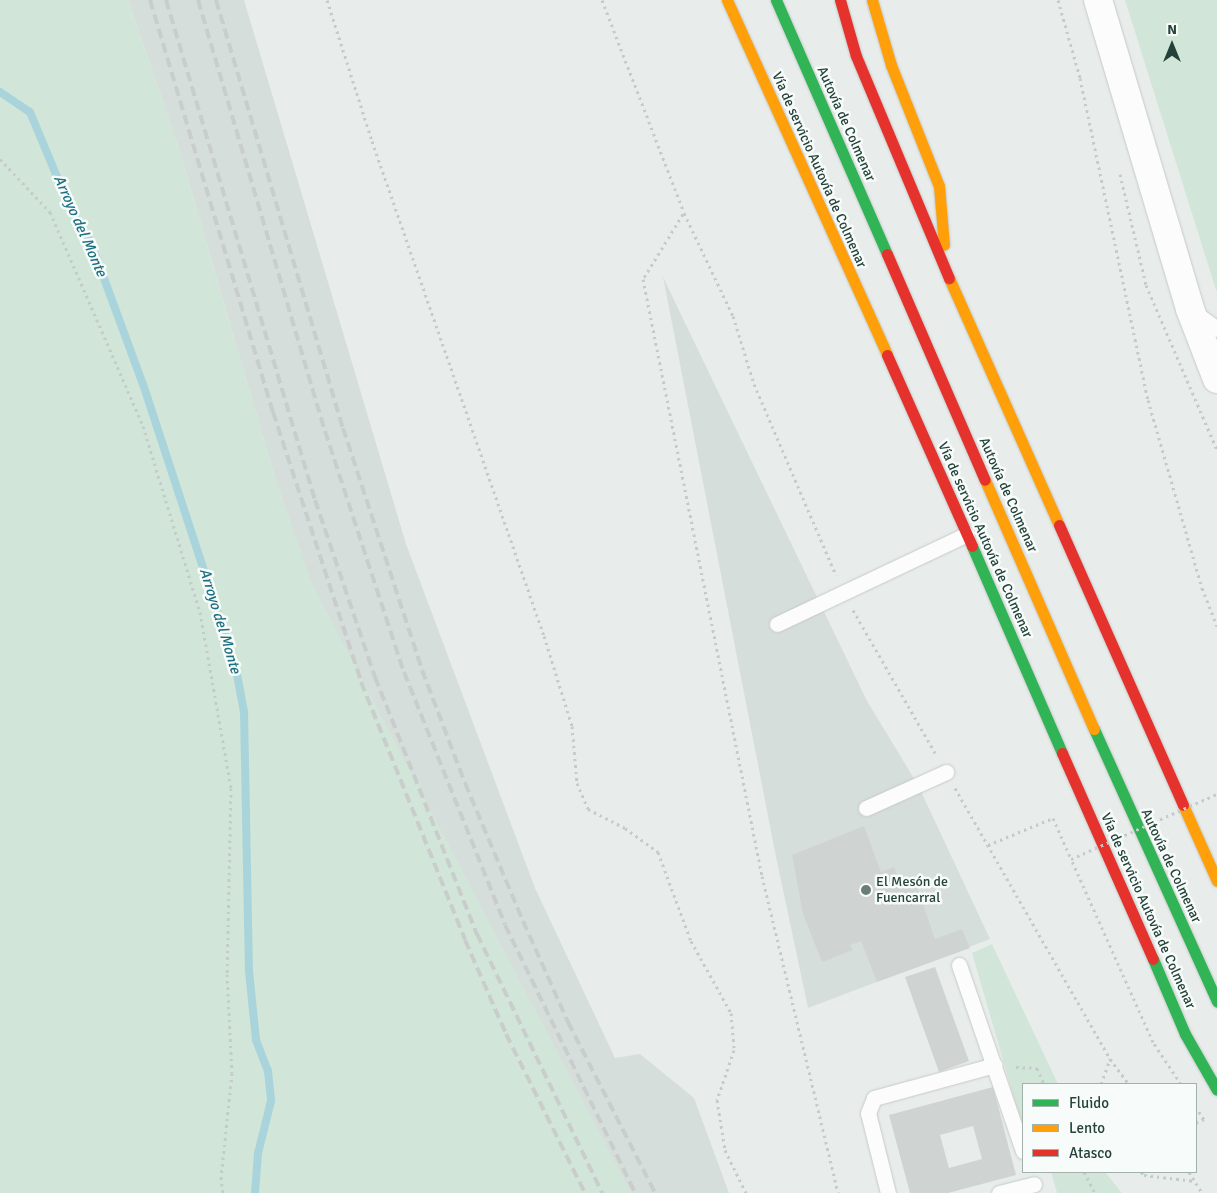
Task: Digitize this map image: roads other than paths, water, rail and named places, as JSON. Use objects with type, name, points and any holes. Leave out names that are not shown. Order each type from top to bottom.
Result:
[{"type":"main road","name":"Vía de servicio Autovía de Colmenar","points":[[727,0],[967,534],[1185,1034],[1217,1090]]},
{"type":"main road","name":"Autovía de Colmenar","points":[[776,0],[1151,861],[1217,1001]]},
{"type":"main road","points":[[840,0],[856,56],[946,271],[1217,881]]},
{"type":"main road","points":[[872,0],[891,66],[939,186],[946,271]]},
{"type":"street","points":[[1098,0],[1190,309],[1216,374]]},
{"type":"lane","points":[[1190,309],[1217,329]]},
{"type":"lane","points":[[777,624],[967,534]]},
{"type":"lane","points":[[866,808],[946,772]]},
{"type":"lane","points":[[959,965],[1022,1148]]},
{"type":"lane","points":[[888,1193],[868,1113],[874,1098],[995,1065]]},
{"type":"lane","points":[[1000,1193],[1033,1183]]},
{"type":"waterway","name":"Arroyo del Monte","points":[[0,92],[30,112],[70,208],[91,243],[143,384],[236,669],[244,712],[249,971],[256,1040],[268,1071],[271,1101],[258,1153],[255,1193]]},
{"type":"railway","points":[[150,0],[273,412],[361,682],[465,940],[506,1034],[585,1193]]},
{"type":"railway","points":[[166,0],[315,500],[375,677],[477,934],[602,1193]]},
{"type":"railway","points":[[198,0],[325,431],[404,672],[505,925],[635,1193]]},
{"type":"railway","points":[[216,0],[343,428],[422,670],[465,783],[523,921],[568,1022],[655,1193]]},
{"type":"place","name":"El Mesón de Fuencarral","points":[[866,890]]}]
